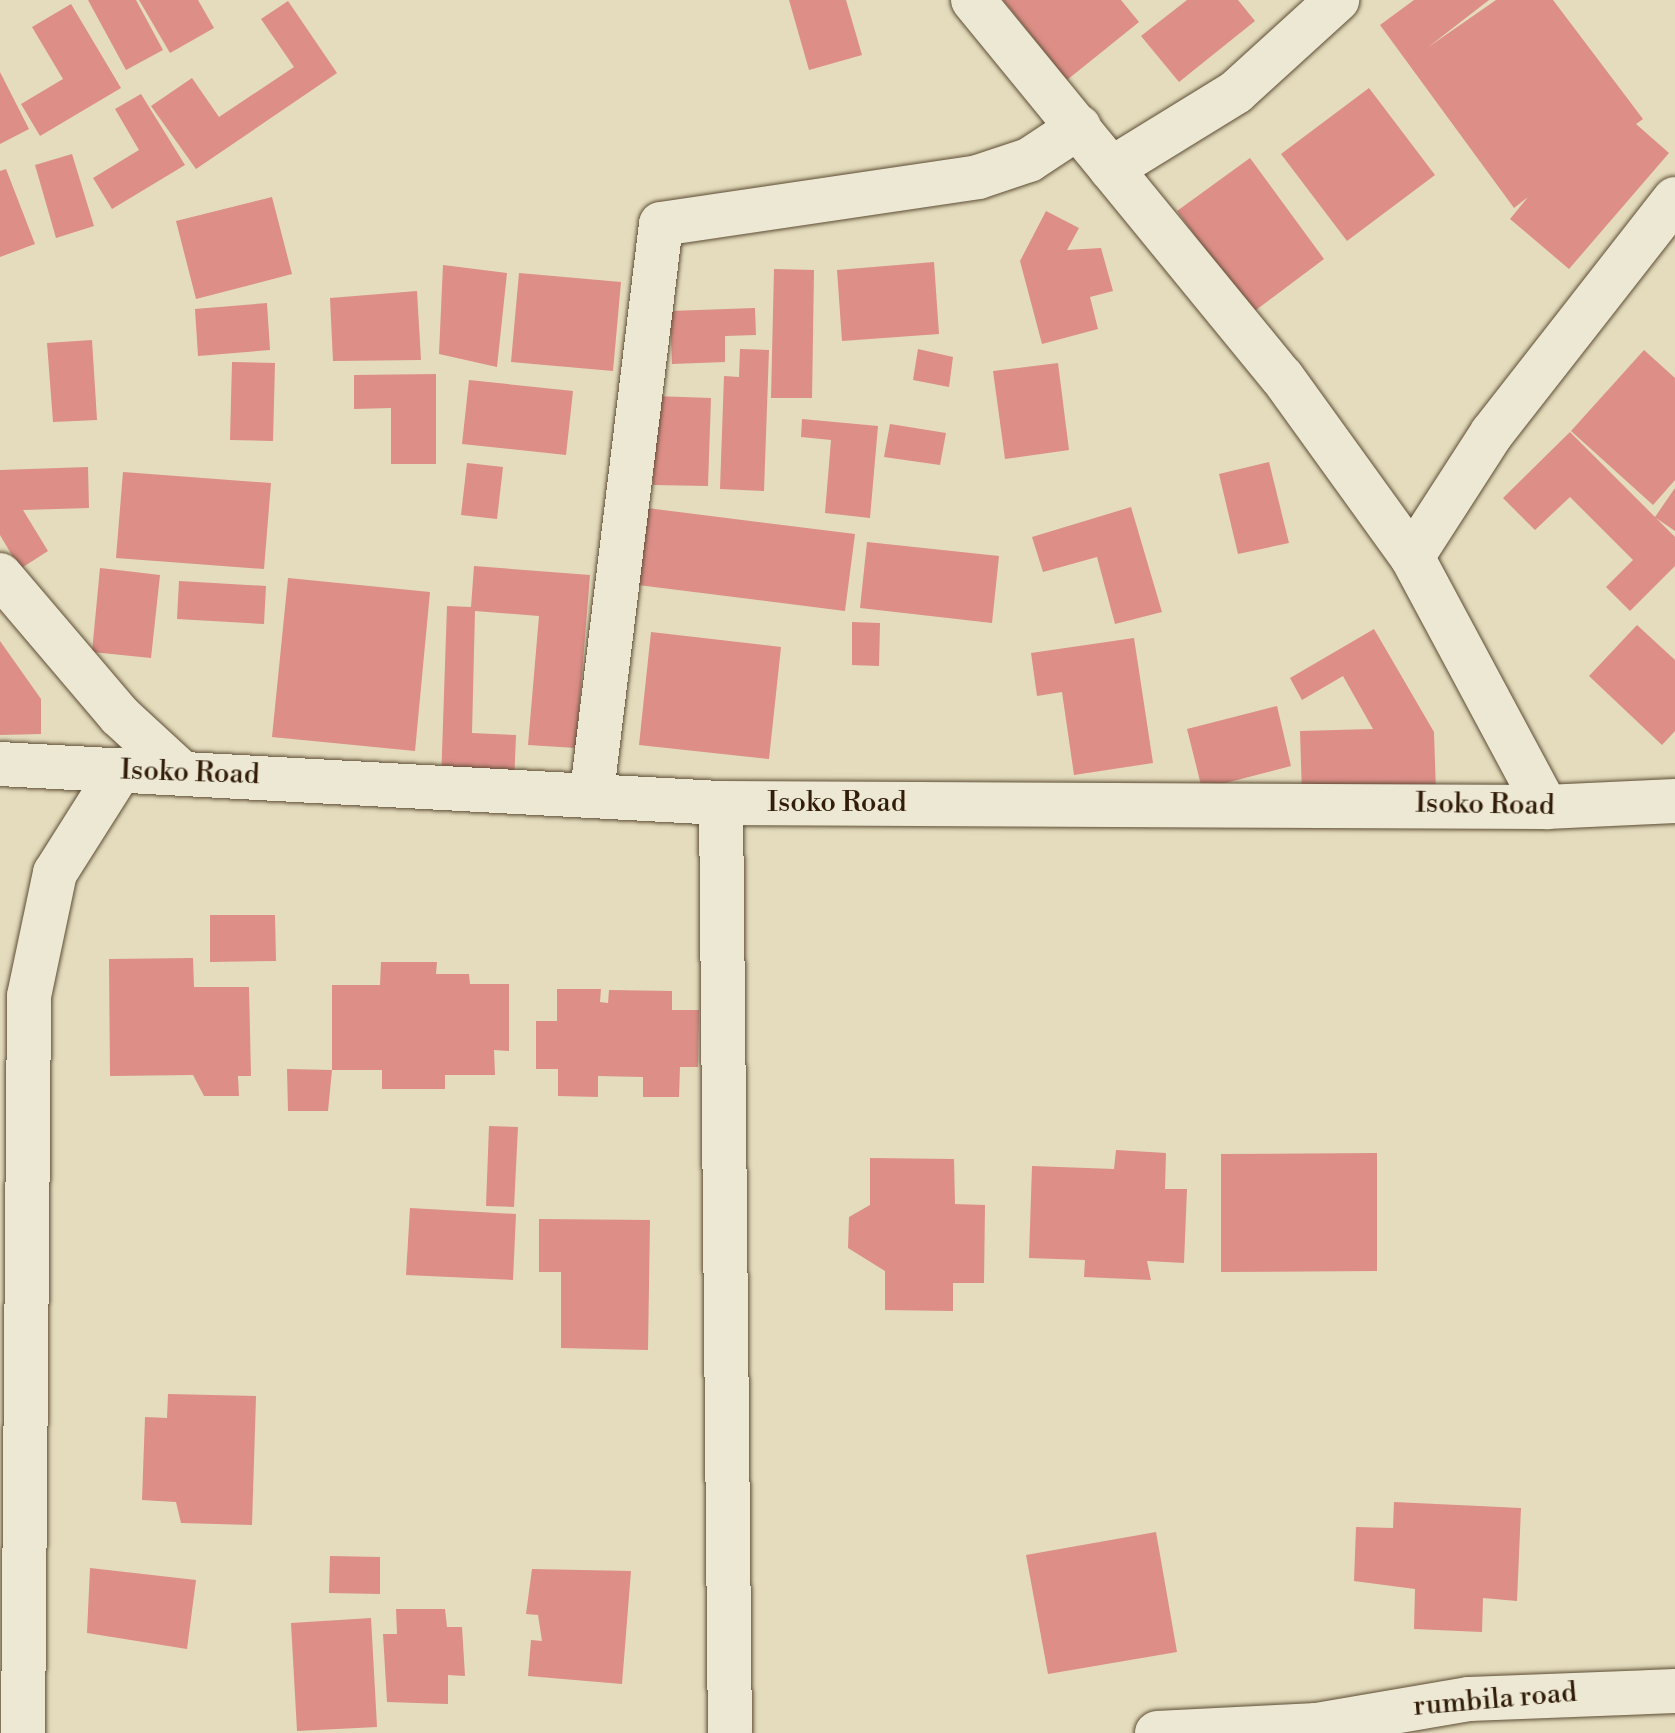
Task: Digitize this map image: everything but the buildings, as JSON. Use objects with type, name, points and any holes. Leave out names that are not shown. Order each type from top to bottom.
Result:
[{"type":"street","points":[[973,0],[1282,377],[1412,557],[1546,807]]},
{"type":"street","points":[[1111,169],[1236,92],[1337,0]]},
{"type":"street","points":[[592,792],[661,224],[978,177],[1029,160],[1079,127]]},
{"type":"street","points":[[1412,557],[1492,433],[1675,199]]},
{"type":"street","points":[[0,575],[120,716],[181,772]]},
{"type":"street","name":"Isoko Road","points":[[0,764],[592,792],[721,803],[1546,807],[1675,801]]},
{"type":"street","points":[[23,1733],[29,996],[55,873],[120,770]]},
{"type":"street","points":[[721,803],[730,1733]]},
{"type":"street","name":"rumbila road","points":[[1157,1733],[1322,1729],[1483,1697],[1675,1691]]}]
